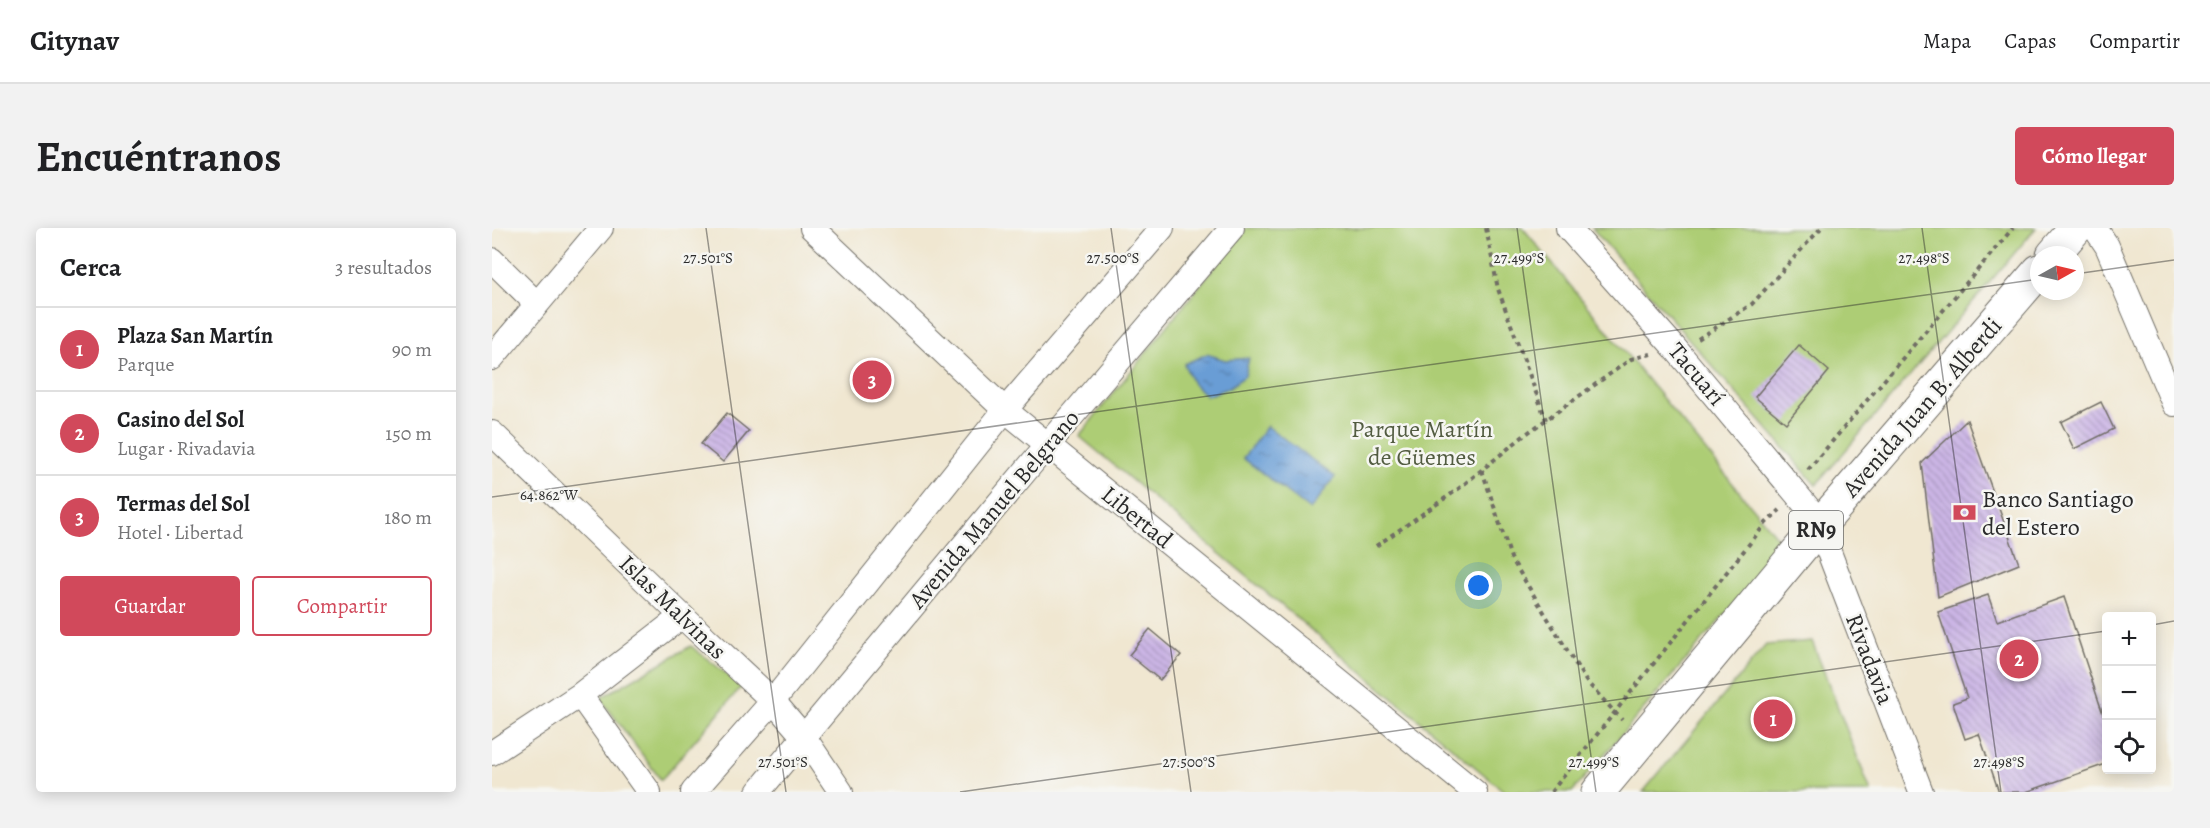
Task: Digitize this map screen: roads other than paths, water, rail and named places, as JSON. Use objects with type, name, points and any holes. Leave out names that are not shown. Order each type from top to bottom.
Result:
[{"type":"highway","points":[[2061,246],[2076,228]]},
{"type":"highway","name":"Avenida Juan B. Alberdi","points":[[1598,792],[1819,526],[2030,281]]},
{"type":"street","points":[[492,358],[601,228]]},
{"type":"street","name":"Libertad","points":[[812,228],[1005,410],[1475,792]]},
{"type":"street","name":"Avenida Manuel Belgrano","points":[[693,792],[773,700],[1005,410],[1162,228]]},
{"type":"street","name":"Avenida Manuel Belgrano","points":[[758,792],[1048,444],[1232,228]]},
{"type":"street","name":"Tacuarí","points":[[1568,228],[1674,347],[1797,493],[1819,526]]},
{"type":"street","points":[[2095,228],[2107,246],[2174,404]]},
{"type":"street","points":[[492,260],[537,304]]},
{"type":"street","name":"Islas Malvinas","points":[[492,433],[773,700],[804,737],[841,792]]},
{"type":"street","name":"Rivadavia","points":[[1819,526],[1921,792]]},
{"type":"street","points":[[492,753],[580,695],[682,616]]},
{"type":"street","points":[[580,695],[649,792]]},
{"type":"water","points":[[1207,354],[1225,360],[1249,358],[1245,376],[1228,388],[1207,396],[1193,384],[1184,364]]},
{"type":"water","points":[[1267,426],[1335,477],[1310,510],[1243,458]]},
{"type":"place","name":"Termas del Sol","points":[[872,380]]},
{"type":"place","name":"Banco Santiago del Estero","points":[[1964,513]]},
{"type":"place","name":"Casino del Sol","points":[[2019,659]]},
{"type":"place","name":"Plaza San Martín","points":[[1773,719]]},
{"type":"park label","name":"Parque Martín de Güemes","points":[[1422,443]]}]
